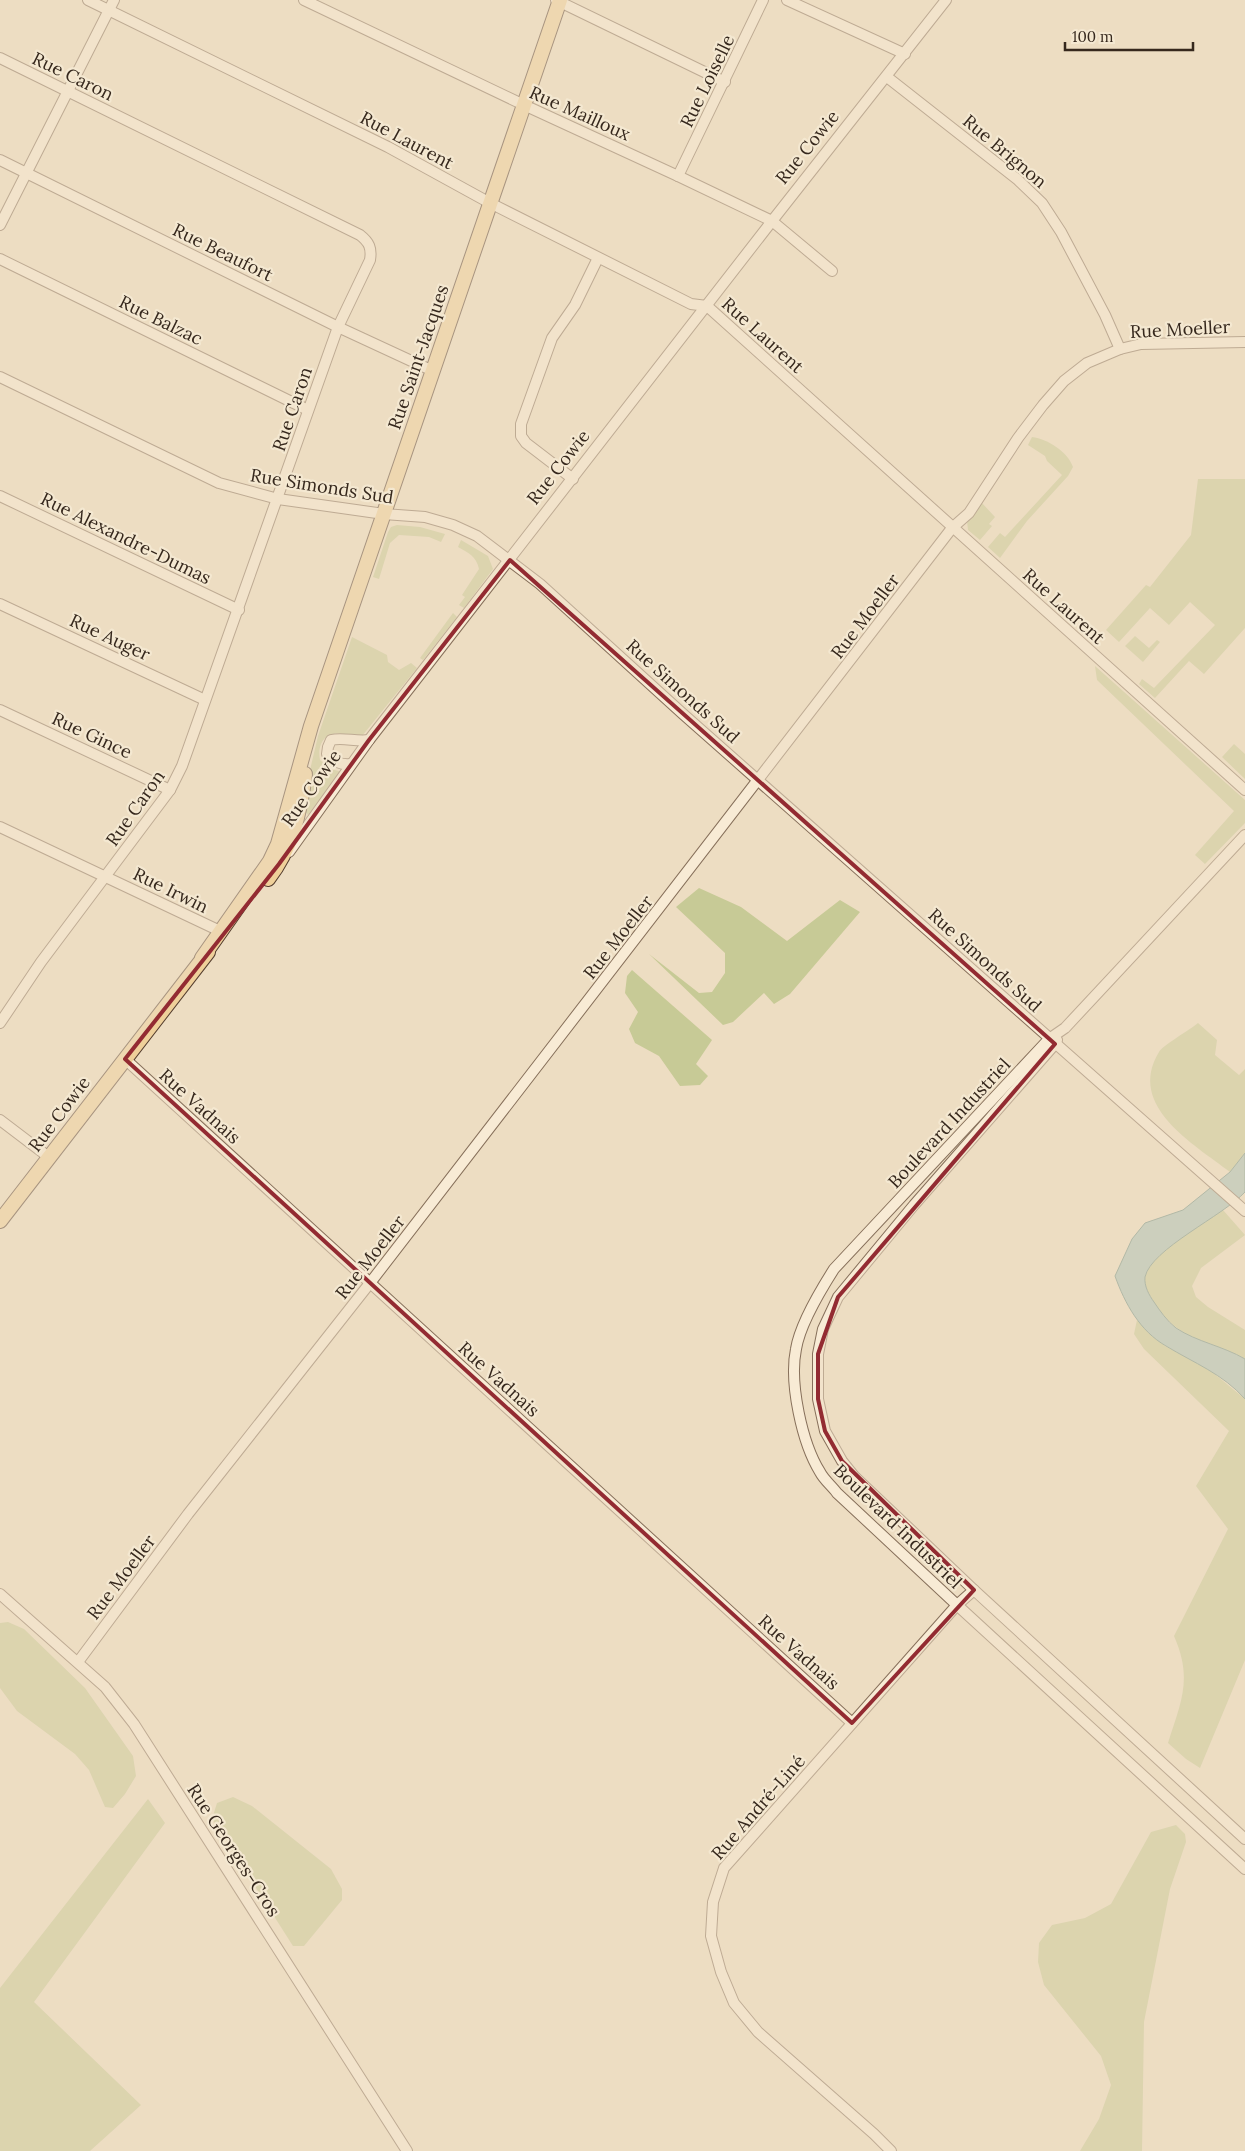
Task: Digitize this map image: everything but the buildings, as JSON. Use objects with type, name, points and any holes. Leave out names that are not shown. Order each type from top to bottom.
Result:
[{"type":"main road","name":"Rue Saint-Jacques","points":[[220,931],[270,861],[278,844],[311,726],[524,106],[558,1]]},
{"type":"main road","name":"Rue Saint-Jacques","points":[[279,864],[291,841],[300,811],[311,726]]},
{"type":"main road","name":"Rue Cowie","points":[[202,958],[244,910],[279,864]]},
{"type":"main road","name":"Rue Cowie","points":[[0,1221],[202,958],[220,931]]},
{"type":"street","name":"Rue Laurent","points":[[88,0],[388,147],[490,203],[691,304],[707,306],[1245,790]]},
{"type":"street","points":[[0,225],[66,90],[114,0]]},
{"type":"street","name":"Rue Mailloux","points":[[304,0],[524,106],[772,221],[832,271]]},
{"type":"street","name":"Rue Loiselle","points":[[678,176],[763,0]]},
{"type":"street","points":[[787,0],[905,54]]},
{"type":"street","name":"Rue Cowie","points":[[279,864],[369,740],[946,0]]},
{"type":"street","points":[[558,1],[725,82]]},
{"type":"street","name":"Rue Caron","points":[[0,58],[342,226],[368,241],[372,251],[370,260],[338,327],[182,766],[170,790],[107,877],[41,962],[0,1023]]},
{"type":"street","name":"Rue Brignon","points":[[887,77],[1017,180],[1042,203],[1061,232],[1105,315],[1120,349]]},
{"type":"street","name":"Rue Beaufort","points":[[0,160],[338,327],[433,371]]},
{"type":"street","points":[[573,479],[526,443],[521,436],[520,424],[552,338],[575,305],[598,258]]},
{"type":"street","name":"Rue Balzac","points":[[0,259],[308,410]]},
{"type":"street","name":"Rue Moeller","points":[[78,1662],[193,1508],[370,1283],[952,528],[969,513],[1018,438],[1064,381],[1087,363],[1120,349],[1141,344],[1245,342]]},
{"type":"street","name":"Rue Simonds Sud","points":[[0,377],[218,482],[278,499],[384,514],[425,517],[453,525],[477,536],[540,584],[1052,1042],[1243,1209]]},
{"type":"street","name":"Rue Alexandre-Dumas","points":[[0,496],[239,610]]},
{"type":"street","name":"Rue Auger","points":[[0,604],[205,700]]},
{"type":"street","name":"Rue Gince","points":[[0,710],[170,790]]},
{"type":"street","points":[[351,764],[333,761],[327,754],[331,740],[339,738],[356,742],[369,740]]},
{"type":"street","name":"Rue Irwin","points":[[0,827],[220,931]]},
{"type":"street","name":"Boulevard Industriel","points":[[1245,834],[1060,1032],[838,1297],[823,1329],[818,1354],[818,1399],[825,1432],[842,1461],[854,1476],[974,1590],[1245,1839]]},
{"type":"street","name":"Boulevard Industriel","points":[[1052,1042],[834,1269],[815,1301],[796,1350],[796,1397],[804,1435],[820,1473],[837,1493],[1245,1869]]},
{"type":"street","name":"Rue Vadnais","points":[[125,1059],[852,1723]]},
{"type":"street","points":[[0,1120],[50,1158]]},
{"type":"street","name":"Rue André-Liné","points":[[891,2151],[758,2032],[734,2003],[720,1972],[711,1936],[714,1902],[724,1868],[957,1605],[974,1590]]},
{"type":"street","name":"Rue Georges-Cros","points":[[0,1594],[105,1687],[134,1724],[407,2151]]},
{"type":"highlighted area","points":[[510,560],[1055,1044],[838,1297],[818,1354],[818,1399],[825,1431],[842,1461],[974,1590],[852,1723],[125,1059],[279,864],[369,740]]},
{"type":"green space","points":[[1032,437],[1044,440],[1057,447],[1067,456],[1073,467],[1068,476],[1027,521],[1000,558],[988,547],[1000,533],[1005,537],[1062,475],[1047,461],[1045,456],[1028,445]]},
{"type":"green space","points":[[1198,479],[1245,479],[1245,628],[1204,674],[1189,661],[1155,698],[1139,684],[1142,679],[1154,688],[1215,625],[1190,602],[1169,625],[1150,608],[1119,642],[1106,630],[1146,585],[1150,587],[1191,535]]},
{"type":"green space","points":[[981,502],[995,517],[989,524],[992,526],[980,540],[968,530],[967,521]]},
{"type":"green space","points":[[397,525],[420,527],[445,534],[441,542],[429,537],[399,535],[390,543],[379,579],[373,577],[388,532],[391,527]]},
{"type":"green space","points":[[461,540],[488,556],[493,569],[464,608],[459,605],[465,597],[462,595],[479,569],[474,558],[458,547]]},
{"type":"green space","points":[[453,613],[457,617],[423,660],[420,658]]},
{"type":"green space","points":[[1135,636],[1149,648],[1157,640],[1160,642],[1143,662],[1125,646]]},
{"type":"green space","points":[[352,637],[387,655],[388,662],[399,670],[411,663],[417,668],[362,736],[334,734],[329,735],[321,744],[320,760],[330,769],[339,771],[340,774],[308,815],[305,811],[310,770],[318,736]]},
{"type":"green space","points":[[1095,666],[1245,800],[1245,823],[1205,864],[1195,855],[1234,811],[1097,680]]},
{"type":"green space","points":[[1234,744],[1245,754],[1245,779],[1222,757]]},
{"type":"green space","points":[[699,888],[741,907],[787,941],[840,900],[860,912],[790,994],[774,1004],[764,993],[733,1022],[723,1025],[649,954],[699,993],[712,992],[725,973],[725,953],[676,907]]},
{"type":"green space","points":[[632,970],[712,1040],[696,1064],[708,1076],[700,1085],[680,1086],[659,1056],[635,1043],[629,1029],[638,1012],[625,993],[627,976]]},
{"type":"green space","points":[[1198,1023],[1217,1040],[1215,1055],[1239,1075],[1245,1069],[1245,1153],[1230,1172],[1183,1136],[1169,1122],[1157,1106],[1151,1090],[1151,1072],[1161,1049]]},
{"type":"green space","points":[[1223,1210],[1245,1235],[1201,1268],[1192,1286],[1196,1297],[1208,1307],[1245,1330],[1245,1359],[1192,1337],[1176,1327],[1159,1309],[1148,1293],[1145,1283],[1147,1271],[1164,1251]]},
{"type":"green space","points":[[1137,1320],[1165,1346],[1205,1366],[1245,1399],[1245,1660],[1200,1768],[1186,1759],[1168,1743],[1181,1702],[1184,1678],[1180,1651],[1174,1636],[1228,1529],[1196,1486],[1229,1431],[1144,1349],[1134,1334]]},
{"type":"green space","points":[[8,1622],[24,1629],[85,1688],[133,1756],[136,1776],[125,1794],[113,1808],[105,1807],[89,1770],[75,1754],[17,1711],[0,1688],[0,1623]]},
{"type":"green space","points":[[233,1797],[252,1806],[331,1869],[342,1889],[342,1900],[304,1946],[293,1946],[212,1819],[217,1803]]},
{"type":"green space","points":[[148,1799],[165,1823],[34,2002],[141,2105],[90,2151],[0,2151],[0,1988]]},
{"type":"green space","points":[[1176,1825],[1185,1834],[1186,1842],[1170,1889],[1144,2022],[1142,2151],[1080,2151],[1099,2119],[1111,2085],[1101,2056],[1044,1985],[1038,1962],[1039,1943],[1052,1925],[1085,1918],[1111,1904],[1151,1832]]},
{"type":"water","points":[[1245,1153],[1245,1192],[1160,1255],[1150,1266],[1145,1277],[1145,1284],[1152,1299],[1164,1316],[1176,1328],[1245,1359],[1245,1399],[1218,1376],[1166,1346],[1148,1333],[1134,1316],[1115,1276],[1132,1239],[1145,1223],[1183,1210],[1230,1172]]}]
